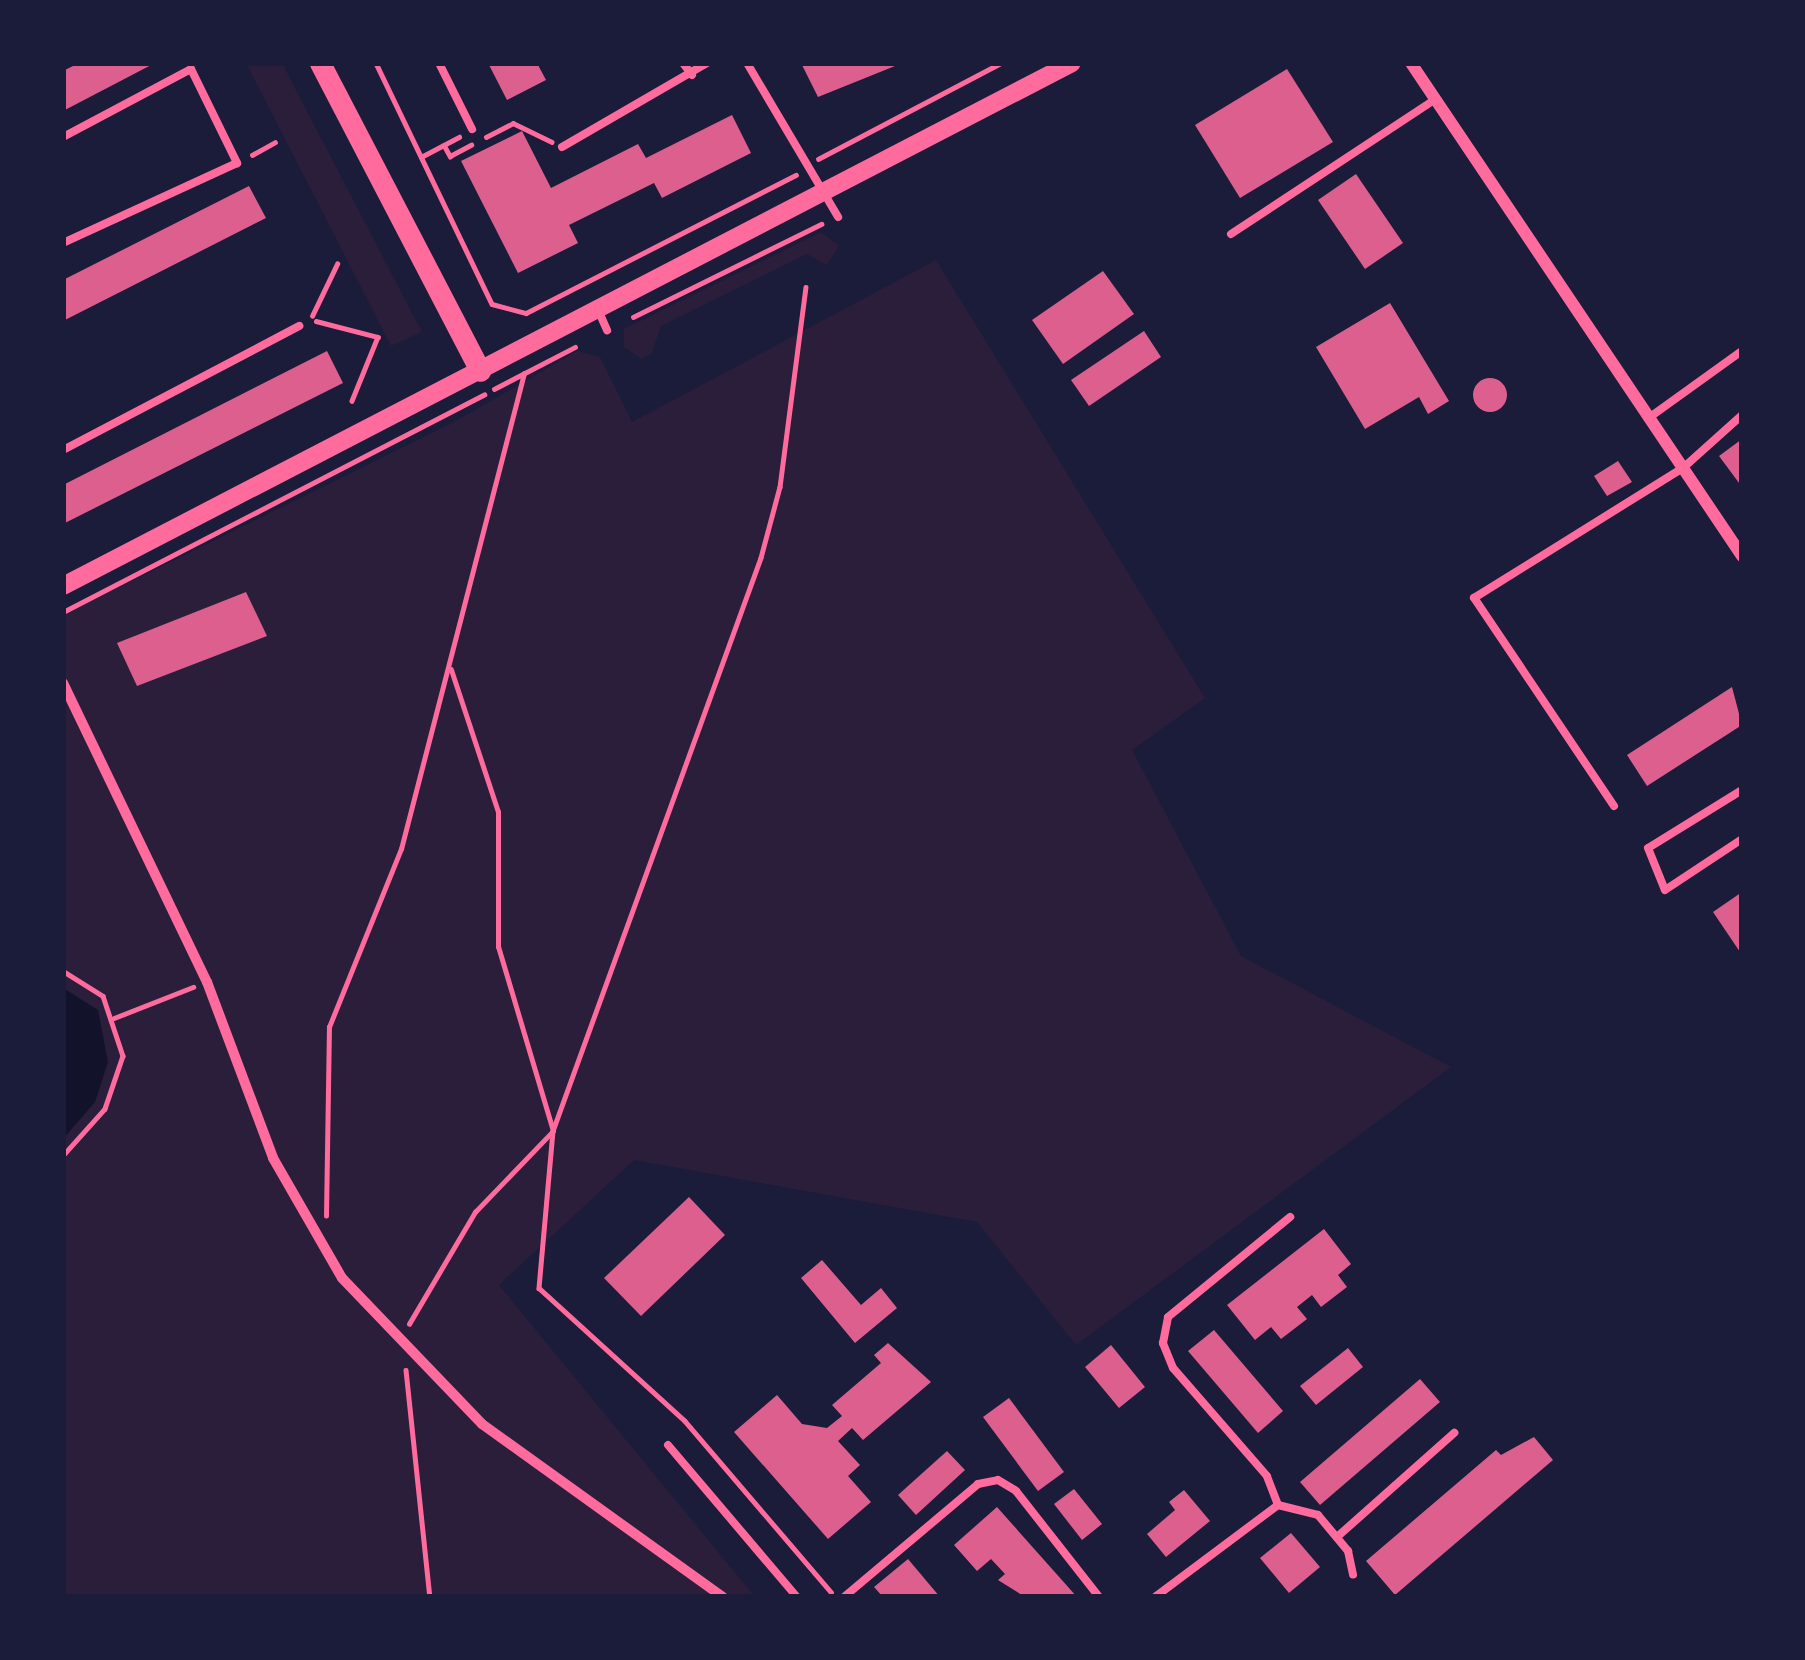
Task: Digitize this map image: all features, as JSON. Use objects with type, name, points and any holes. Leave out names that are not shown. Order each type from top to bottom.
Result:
[{"type":"main road","points":[[320,63],[480,371]]},
{"type":"street","points":[[63,586],[1072,63]]},
{"type":"street","points":[[1411,63],[1740,549]]},
{"type":"street","points":[[63,683],[207,982],[273,1158],[324,1246],[404,1346],[482,1424],[724,1597]]},
{"type":"lane","points":[[439,63],[472,129]]},
{"type":"lane","points":[[683,63],[692,75]]},
{"type":"lane","points":[[562,147],[707,63]]},
{"type":"lane","points":[[747,63],[838,217]]},
{"type":"lane","points":[[63,137],[191,69],[237,163],[63,243]]},
{"type":"lane","points":[[1231,234],[1433,100]]},
{"type":"lane","points":[[598,310],[607,329]]},
{"type":"lane","points":[[63,450],[299,326]]},
{"type":"lane","points":[[1648,418],[1742,351]]},
{"type":"lane","points":[[1614,806],[1474,598],[1682,468],[1742,415]]},
{"type":"lane","points":[[1742,790],[1648,848],[1665,890],[1742,839]]},
{"type":"lane","points":[[1278,1505],[1267,1476],[1173,1368],[1163,1343],[1168,1317],[1290,1217]]},
{"type":"lane","points":[[1337,1537],[1454,1432]]},
{"type":"lane","points":[[668,1444],[797,1597]]},
{"type":"lane","points":[[839,1597],[978,1484],[998,1480],[1016,1491],[1099,1597]]},
{"type":"lane","points":[[1278,1505],[1318,1515],[1337,1537],[1353,1574]]},
{"type":"lane","points":[[1155,1597],[1278,1505]]},
{"type":"path","points":[[376,63],[493,304],[526,313],[786,185],[800,170]]},
{"type":"path","points":[[818,159],[1001,63]]},
{"type":"path","points":[[444,145],[450,156],[513,124],[562,147]]},
{"type":"path","points":[[421,157],[472,129]]},
{"type":"path","points":[[237,163],[275,142]]},
{"type":"path","points":[[63,612],[607,329],[838,217]]},
{"type":"path","points":[[338,264],[310,320],[378,337],[352,400]]},
{"type":"path","points":[[806,287],[780,487],[761,558],[553,1131],[539,1288],[685,1420],[839,1597]]},
{"type":"path","points":[[324,1246],[329,1027],[391,880],[451,670],[524,374]]},
{"type":"path","points":[[451,670],[498,812],[497,947],[553,1131]]},
{"type":"path","points":[[63,971],[103,996],[123,1057],[119,1085],[63,1156]]},
{"type":"path","points":[[112,1018],[184,991]]},
{"type":"path","points":[[430,1597],[404,1346],[421,1296],[475,1212],[553,1131]]},
{"type":"shaded area","points":[[246,63],[282,63],[422,332],[391,346]]},
{"type":"shaded area","points":[[821,232],[839,246],[827,265],[807,254],[661,326],[652,353],[641,359],[624,347],[624,329]]},
{"type":"shaded area","points":[[936,260],[1205,698],[1132,750],[1241,956],[1451,1067],[1076,1345],[977,1222],[634,1160],[499,1285],[755,1597],[63,1597],[63,615],[456,421],[577,351],[600,357],[632,422]]},
{"type":"shaded area","points":[[63,988],[98,1010],[108,1062],[95,1102],[63,1139]]},
{"type":"building","points":[[79,63],[155,63],[63,111],[63,71]]},
{"type":"building","points":[[488,63],[537,63],[546,80],[507,100]]},
{"type":"building","points":[[801,63],[893,63],[895,66],[818,97]]},
{"type":"building","points":[[1287,69],[1333,142],[1240,198],[1195,125]]},
{"type":"building","points":[[732,115],[751,153],[662,198],[654,183],[569,225],[578,243],[518,273],[461,161],[522,131],[551,188],[638,144],[646,158]]},
{"type":"building","points":[[1356,174],[1403,243],[1365,269],[1318,200]]},
{"type":"building","points":[[249,186],[266,218],[63,321],[63,280]]},
{"type":"building","points":[[1103,271],[1134,314],[1063,364],[1032,320]]},
{"type":"building","points":[[1390,303],[1449,401],[1428,414],[1419,397],[1365,429],[1316,347]]},
{"type":"building","points":[[1144,331],[1161,357],[1089,406],[1071,380]]},
{"type":"building","points":[[327,351],[343,383],[63,524],[63,485]]},
{"type":"building","points":[[1490,378],[1502,383],[1507,395],[1502,407],[1490,412],[1478,407],[1473,395],[1478,383]]},
{"type":"building","points":[[1742,439],[1742,487],[1719,456]]},
{"type":"building","points":[[1618,461],[1632,482],[1607,496],[1594,476]]},
{"type":"building","points":[[246,592],[267,636],[137,686],[117,643]]},
{"type":"building","points":[[1732,687],[1742,725],[1647,786],[1627,755]]},
{"type":"building","points":[[1742,892],[1742,955],[1713,912]]},
{"type":"building","points":[[689,1197],[725,1235],[641,1316],[604,1278]]},
{"type":"building","points":[[1324,1229],[1351,1264],[1338,1275],[1347,1287],[1321,1307],[1312,1295],[1297,1307],[1307,1319],[1281,1339],[1271,1327],[1255,1340],[1227,1305]]},
{"type":"building","points":[[822,1260],[861,1305],[881,1288],[897,1308],[855,1343],[801,1278]]},
{"type":"building","points":[[1214,1330],[1283,1411],[1258,1433],[1188,1351]]},
{"type":"building","points":[[888,1343],[931,1382],[863,1440],[852,1428],[838,1441],[860,1465],[848,1476],[871,1502],[828,1539],[734,1432],[777,1395],[802,1424],[827,1428],[842,1416],[832,1405],[881,1363],[874,1355]]},
{"type":"building","points":[[1111,1345],[1145,1387],[1119,1408],[1085,1367]]},
{"type":"building","points":[[1348,1348],[1363,1367],[1316,1405],[1300,1386]]},
{"type":"building","points":[[1420,1379],[1440,1402],[1320,1505],[1300,1482]]},
{"type":"building","points":[[1009,1398],[1064,1472],[1038,1491],[983,1417]]},
{"type":"building","points":[[1534,1437],[1553,1460],[1395,1595],[1366,1561],[1496,1450],[1501,1455]]},
{"type":"building","points":[[947,1451],[965,1470],[916,1515],[898,1495]]},
{"type":"building","points":[[1074,1489],[1102,1524],[1082,1540],[1054,1504]]},
{"type":"building","points":[[1184,1490],[1210,1521],[1166,1557],[1147,1534],[1175,1510],[1169,1502]]},
{"type":"building","points":[[997,1507],[1077,1597],[1025,1597],[998,1580],[1005,1574],[991,1559],[977,1571],[954,1545]]},
{"type":"building","points":[[1291,1533],[1320,1567],[1289,1593],[1260,1558]]},
{"type":"building","points":[[908,1559],[940,1597],[883,1597],[874,1587]]}]
